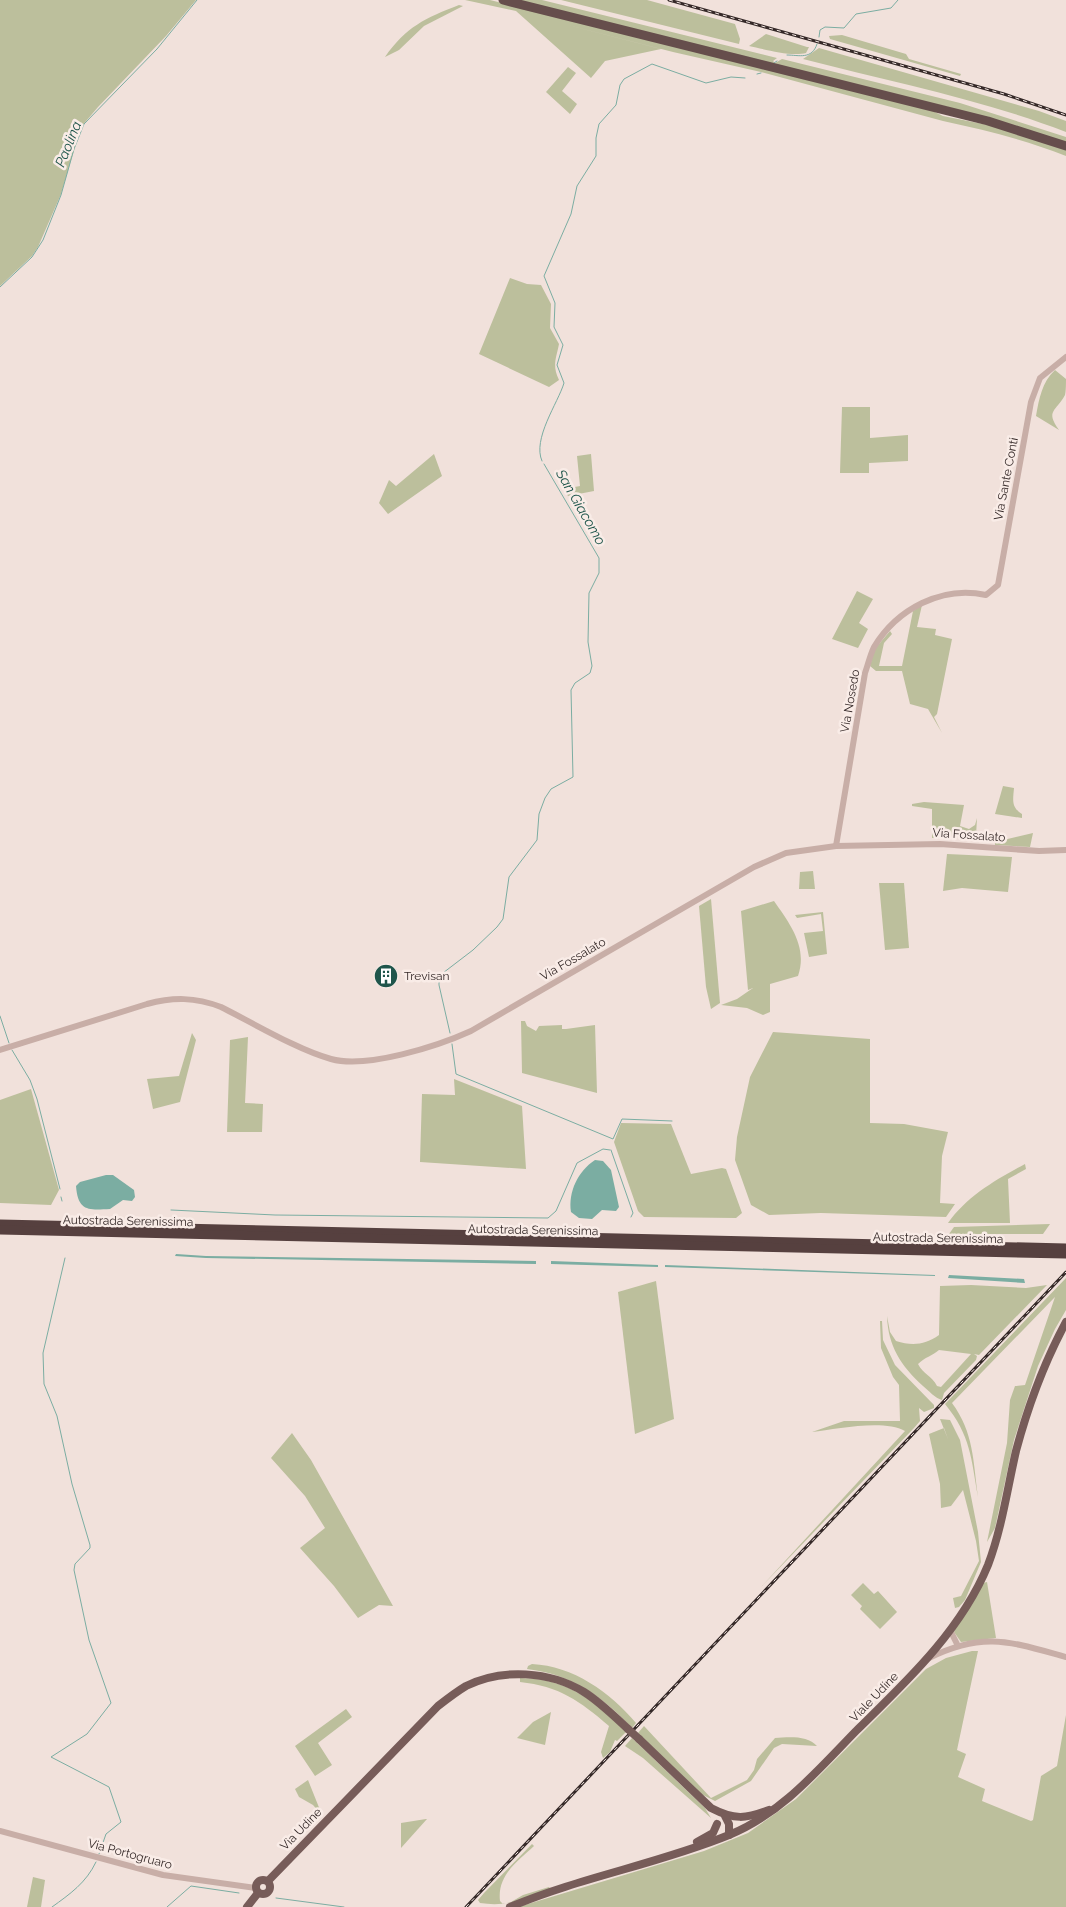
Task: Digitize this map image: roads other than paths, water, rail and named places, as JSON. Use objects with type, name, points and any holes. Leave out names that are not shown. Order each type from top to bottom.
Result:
[{"type":"highway","points":[[503,0],[979,119],[1028,132],[1066,146]]},
{"type":"highway","name":"Autostrada Serenissima","points":[[0,1224],[1066,1248]]},
{"type":"highway","name":"Autostrada Serenissima","points":[[0,1230],[1066,1254]]},
{"type":"main road","name":"Viale Udine","points":[[510,1907],[546,1893],[729,1835],[760,1820],[800,1788],[926,1659],[950,1630],[977,1589],[987,1566],[1001,1523],[1016,1452],[1031,1397],[1066,1322]]},
{"type":"main road","name":"Via Udine","points":[[247,1907],[257,1891],[259,1881],[268,1881],[438,1706],[455,1693],[479,1681],[513,1674],[527,1674],[562,1681],[576,1687],[605,1708],[711,1808]]},
{"type":"main road","points":[[711,1808],[726,1816],[744,1817],[778,1807]]},
{"type":"main road","points":[[711,1808],[719,1829],[729,1835],[730,1824],[726,1816]]},
{"type":"main road","points":[[677,1853],[713,1833],[717,1824]]},
{"type":"main road","name":"Via Udine","points":[[257,1891],[265,1895],[270,1891],[271,1885],[268,1881]]},
{"type":"street","name":"Via Sante Conti","points":[[998,585],[1031,402],[1040,378],[1066,357]]},
{"type":"street","name":"Via Nosedo","points":[[836,846],[865,673],[874,648],[913,607],[956,593],[986,595],[998,585]]},
{"type":"street","name":"Via Fossalato","points":[[0,1050],[165,999],[192,998],[221,1007],[332,1059],[348,1062],[383,1058],[449,1040],[471,1031],[754,867],[792,851],[836,846],[940,844],[1039,851],[1066,850]]},
{"type":"street","points":[[950,1630],[958,1646]]},
{"type":"street","points":[[926,1659],[958,1646],[981,1640],[1000,1640],[1066,1657]]},
{"type":"street","name":"Via Portogruaro","points":[[0,1831],[163,1875],[257,1891]]},
{"type":"water","points":[[595,1160],[603,1161],[611,1170],[619,1207],[616,1211],[602,1210],[592,1219],[579,1218],[571,1212],[571,1197],[579,1176]]},
{"type":"water","points":[[113,1175],[134,1190],[135,1197],[132,1201],[123,1200],[110,1209],[86,1208],[79,1201],[76,1186],[80,1182]]},
{"type":"water","points":[[176,1254],[536,1261],[536,1264],[206,1258],[175,1256]]},
{"type":"water","points":[[551,1261],[658,1265],[658,1267],[551,1264]]},
{"type":"water","points":[[665,1265],[935,1275],[935,1276],[665,1267]]},
{"type":"water","points":[[949,1275],[1024,1279],[1025,1283],[948,1278]]},
{"type":"waterway","name":"Paolina","points":[[0,287],[32,257],[43,240],[61,195],[74,149],[84,124],[157,49],[197,0]]},
{"type":"waterway","name":"San Giacomo","points":[[819,37],[820,30],[825,27],[844,28],[856,14],[891,8],[898,0]]},
{"type":"waterway","name":"San Giacomo","points":[[787,55],[808,55],[815,49],[817,44]]},
{"type":"waterway","name":"San Giacomo","points":[[542,461],[540,442],[564,383],[557,365],[563,345],[554,327],[555,303],[544,276],[571,214],[577,186],[596,156],[596,138],[599,124],[616,105],[620,85],[624,79],[652,64],[706,83],[731,77],[745,78]]},
{"type":"waterway","name":"San Giacomo","points":[[757,74],[761,73]]},
{"type":"waterway","name":"San Giacomo","points":[[450,1033],[439,985],[439,976],[473,950],[503,919],[509,877],[537,840],[539,814],[545,798],[551,789],[573,777],[571,690],[575,683],[590,673],[592,666],[588,642],[589,593],[599,573],[599,558],[544,464]]},
{"type":"waterway","points":[[0,1016],[9,1043]]},
{"type":"waterway","points":[[452,1044],[456,1074],[613,1139],[622,1119],[672,1121]]},
{"type":"waterway","points":[[12,1050],[30,1080],[37,1099],[60,1189]]},
{"type":"waterway","points":[[171,1210],[275,1215],[548,1218],[556,1211],[577,1163],[603,1149],[610,1150]]},
{"type":"waterway","points":[[611,1150],[633,1213],[631,1217]]},
{"type":"waterway","points":[[61,1197],[62,1201]]},
{"type":"waterway","points":[[65,1258],[43,1353],[44,1384],[57,1416],[72,1484],[90,1545],[90,1548],[75,1564],[74,1570],[89,1640],[111,1703],[87,1734],[51,1757],[109,1787],[121,1822],[106,1834],[99,1854]]},
{"type":"waterway","points":[[52,1907],[82,1882],[96,1862]]},
{"type":"waterway","points":[[167,1907],[191,1886],[239,1893]]},
{"type":"waterway","points":[[276,1898],[344,1907]]},
{"type":"railway","points":[[669,0],[1004,94],[1066,115]]},
{"type":"railway","points":[[466,1907],[1066,1272]]},
{"type":"place","name":"Trevisan","points":[[386,976]]}]
